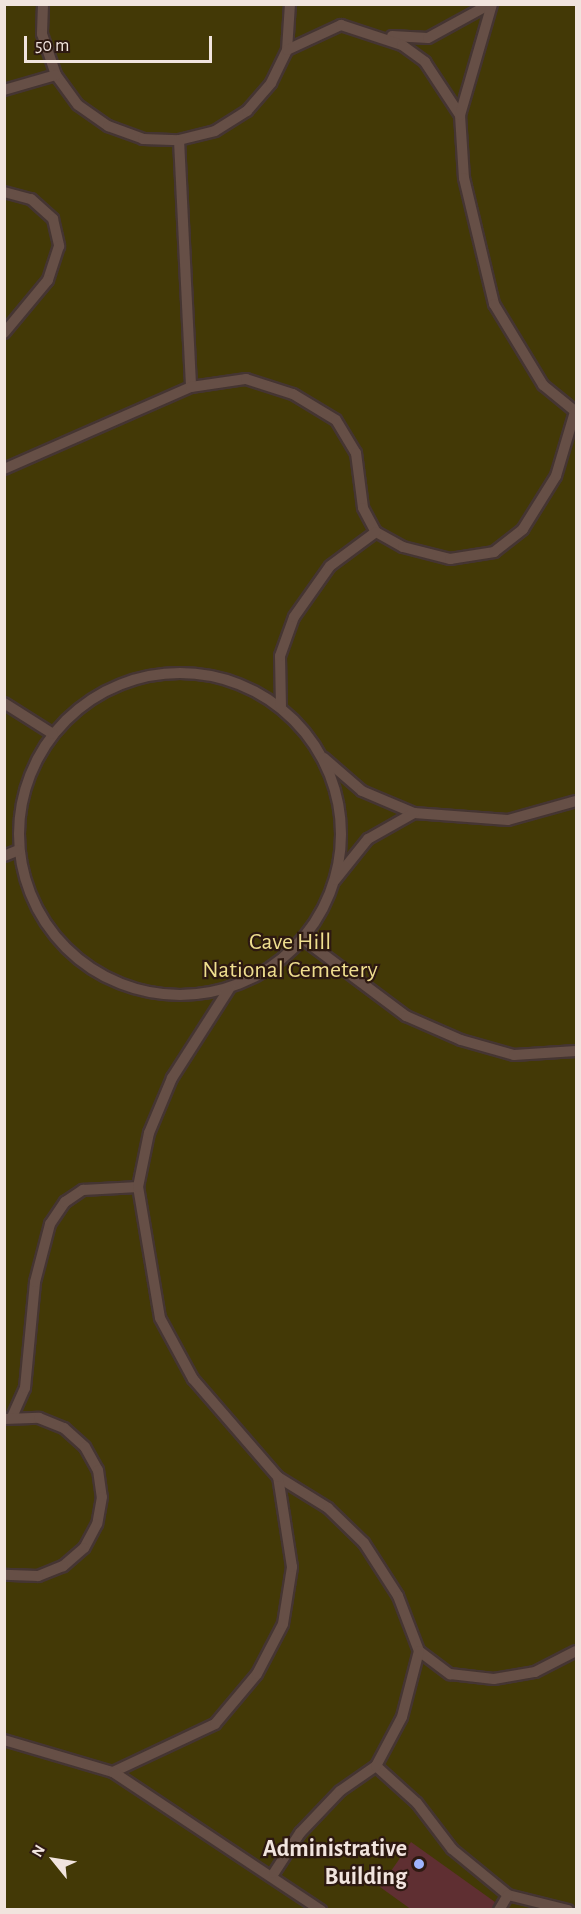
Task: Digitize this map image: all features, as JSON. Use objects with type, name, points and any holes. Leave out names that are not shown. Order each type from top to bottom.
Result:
[{"type":"lane","points":[[43,4],[42,34],[56,75],[78,105],[108,126],[142,138],[179,140],[215,131],[247,111],[271,84],[287,50],[290,4]]},
{"type":"lane","points":[[287,50],[341,25],[428,38],[491,4]]},
{"type":"lane","points":[[4,469],[191,387],[246,379],[293,394],[336,420],[356,453],[363,508],[376,532],[402,547],[450,559],[494,552],[523,529],[556,476],[576,412],[543,385],[494,304],[464,178],[460,115],[491,4]]},
{"type":"lane","points":[[369,31],[425,62],[460,115]]},
{"type":"lane","points":[[4,90],[56,75]]},
{"type":"lane","points":[[179,140],[191,387]]},
{"type":"lane","points":[[4,192],[31,199],[53,219],[58,246],[48,280],[4,333]]},
{"type":"lane","points":[[281,708],[280,656],[294,617],[330,566],[376,532]]},
{"type":"lane","points":[[414,813],[368,839],[334,881],[303,939],[270,969],[229,988],[182,996],[134,990],[90,970],[48,928],[30,897],[19,850],[26,789],[53,734],[90,699],[136,678],[187,672],[227,680],[281,708],[322,756],[362,791],[414,813],[508,820],[576,801]]},
{"type":"lane","points":[[4,703],[53,734]]},
{"type":"lane","points":[[322,756],[338,807],[342,839],[334,881]]},
{"type":"lane","points":[[4,856],[19,850]]},
{"type":"lane","points":[[303,939],[406,1016],[461,1040],[514,1055],[576,1051]]},
{"type":"lane","points":[[229,988],[172,1078],[149,1133],[138,1187],[160,1318],[193,1380],[278,1477],[328,1508],[364,1543],[398,1596],[419,1651],[450,1674],[494,1679],[535,1672],[576,1650]]},
{"type":"lane","points":[[4,1575],[38,1576],[63,1566],[84,1548],[97,1524],[102,1497],[89,1455],[64,1428],[39,1418],[8,1418],[25,1388],[35,1282],[50,1224],[65,1202],[83,1190],[138,1187]]},
{"type":"lane","points":[[113,1772],[215,1724],[257,1674],[284,1624],[292,1567],[278,1477]]},
{"type":"lane","points":[[273,1873],[300,1833],[340,1791],[376,1766],[402,1717],[419,1651]]},
{"type":"lane","points":[[4,1740],[113,1772],[273,1873],[321,1910]]},
{"type":"lane","points":[[376,1766],[417,1803],[452,1849],[508,1895],[568,1910]]},
{"type":"lane","points":[[499,1910],[508,1895]]},
{"type":"green space","name":"Cave Hill National Cemetery","points":[[5,5],[576,5],[576,1909],[5,1909]]},
{"type":"building","name":"Administrative Building","points":[[411,1842],[495,1902],[492,1910],[412,1910],[380,1887]]},
{"type":"place","name":"Administrative Building","points":[[419,1864]]}]
